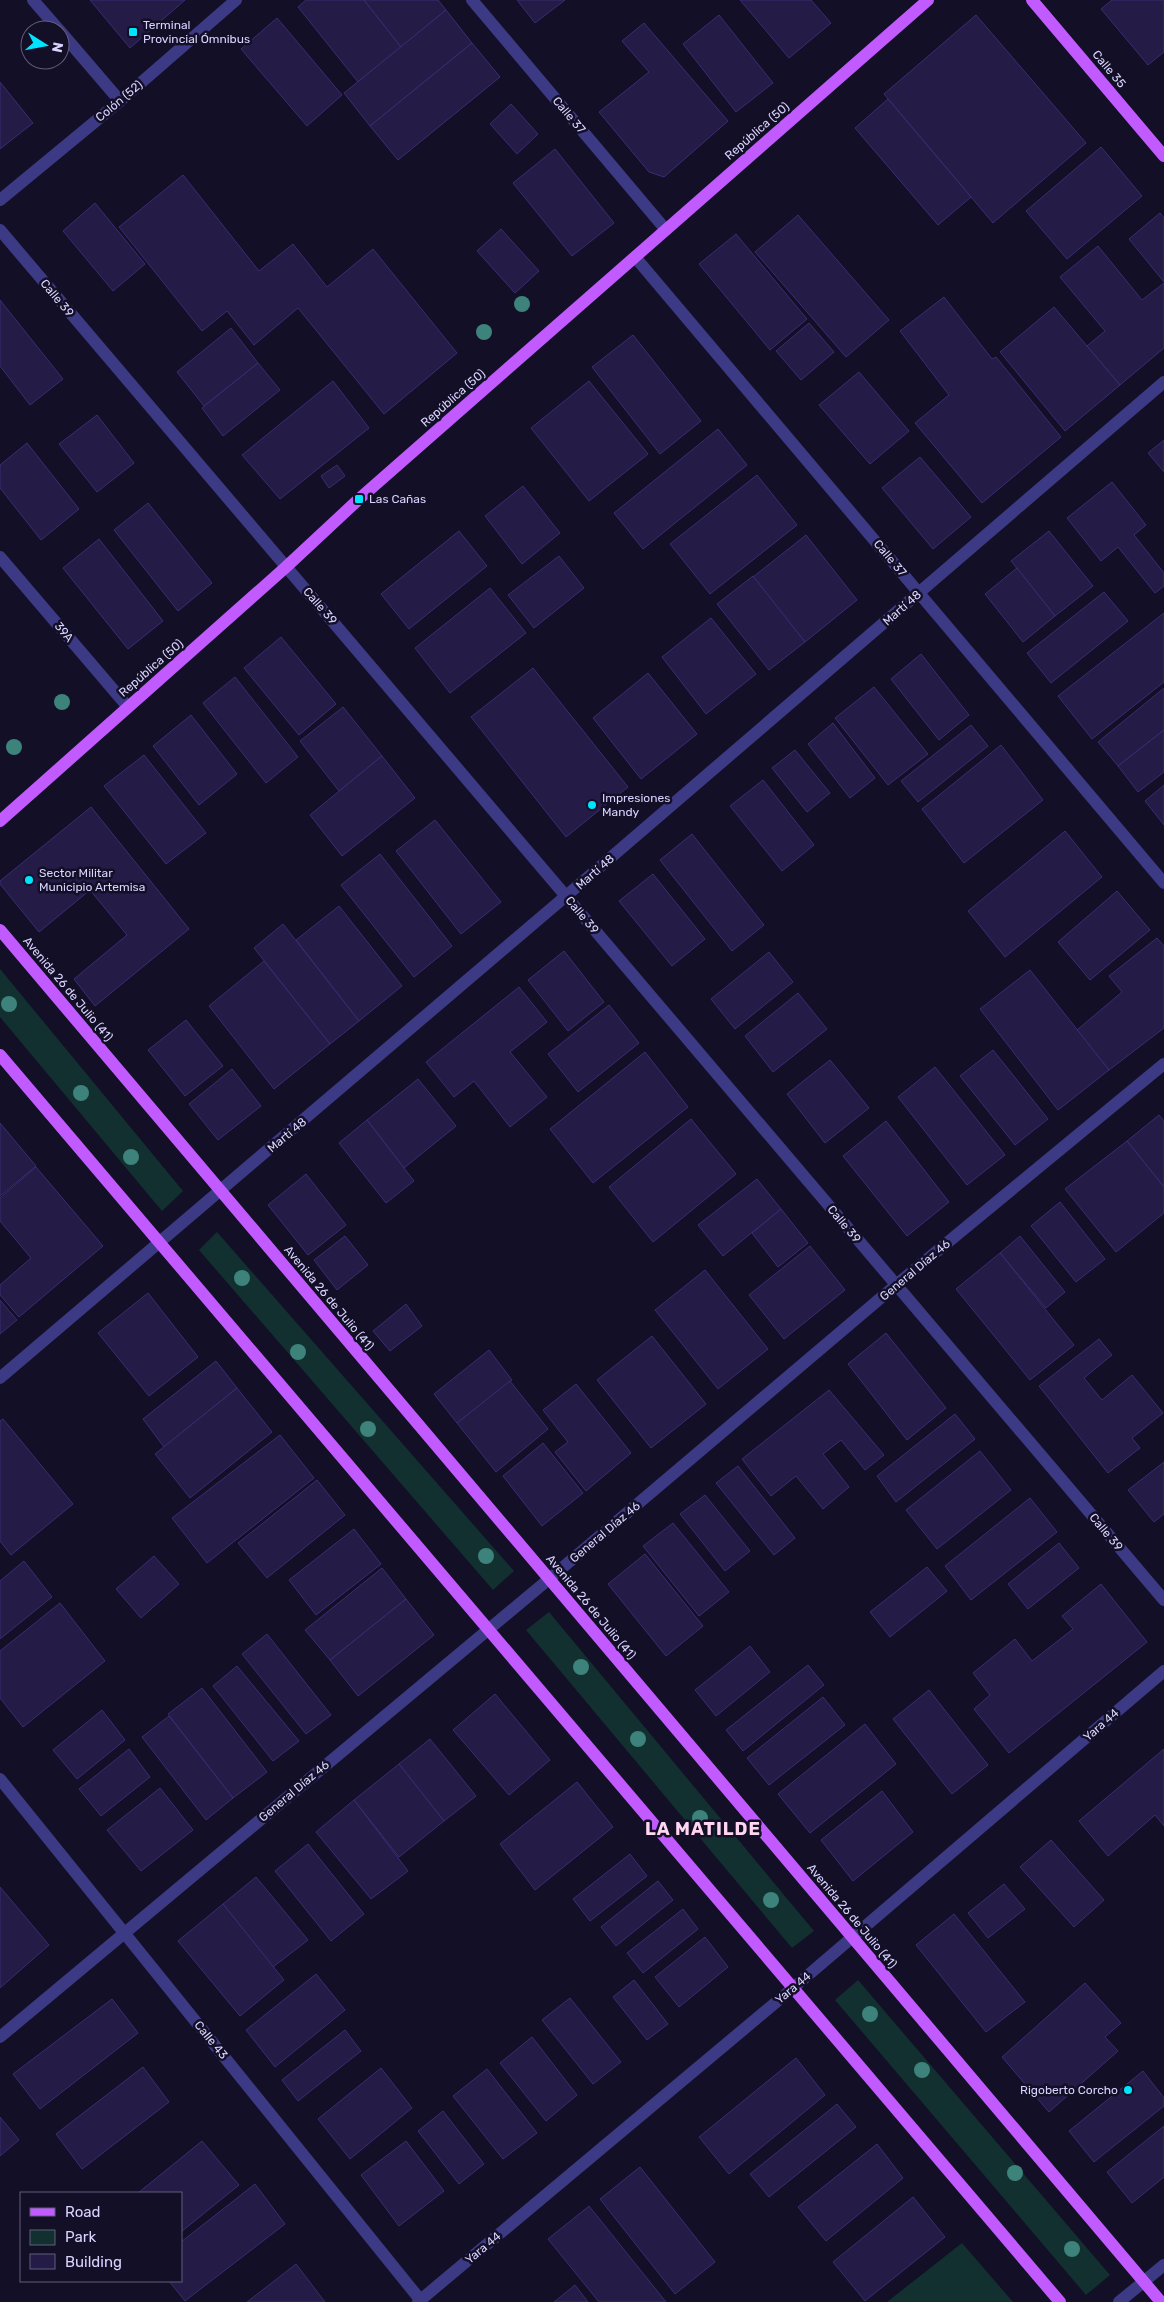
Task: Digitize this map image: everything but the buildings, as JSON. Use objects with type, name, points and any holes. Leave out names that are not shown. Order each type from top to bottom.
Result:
[{"type":"main road","name":"República (50)","points":[[0,821],[286,567],[359,499],[928,0]]},
{"type":"main road","name":"Calle 35","points":[[1032,0],[1164,156]]},
{"type":"main road","name":"Avenida 26 de Julio (41)","points":[[0,930],[1161,2302]]},
{"type":"main road","points":[[0,1055],[1060,2302]]},
{"type":"street","points":[[33,0],[50,20]]},
{"type":"street","name":"Colón (52)","points":[[0,200],[120,101],[236,0]]},
{"type":"street","name":"Calle 37","points":[[472,0],[666,230]]},
{"type":"street","points":[[70,44],[120,101]]},
{"type":"street","name":"Calle 39","points":[[0,230],[1164,1600]]},
{"type":"street","name":"Calle 37","points":[[635,257],[1164,883]]},
{"type":"street","name":"Martí 48","points":[[0,1378],[566,896],[1164,382]]},
{"type":"street","name":"39A","points":[[0,557],[128,708]]},
{"type":"street","name":"General Díaz 46","points":[[0,2037],[549,1579],[896,1285],[1164,1064]]},
{"type":"street","name":"Yara 44","points":[[421,2301],[852,1938],[1164,1671]]},
{"type":"street","name":"Calle 43","points":[[0,1779],[421,2301]]},
{"type":"street","points":[[1119,2302],[1164,2265]]},
{"type":"green space","points":[[0,969],[183,1191],[162,1211],[0,1017]]},
{"type":"green space","points":[[217,1232],[514,1571],[493,1590],[199,1250]]},
{"type":"green space","points":[[549,1612],[814,1931],[792,1948],[526,1630]]},
{"type":"green space","points":[[858,1980],[1110,2275],[1086,2295],[835,2000]]},
{"type":"green space","points":[[962,2243],[1013,2302],[887,2302]]},
{"type":"place","name":"Terminal Provincial Ómnibus","points":[[133,32]]},
{"type":"place","name":"Las Cañas","points":[[359,499]]},
{"type":"place","name":"Impresiones Mandy","points":[[592,805]]},
{"type":"place","name":"Sector Militar Municipio Artemisa","points":[[29,880]]},
{"type":"place","name":"Rigoberto Corcho","points":[[1128,2090]]},
{"type":"district","name":"LA MATILDE","points":[[703,1829]]}]
